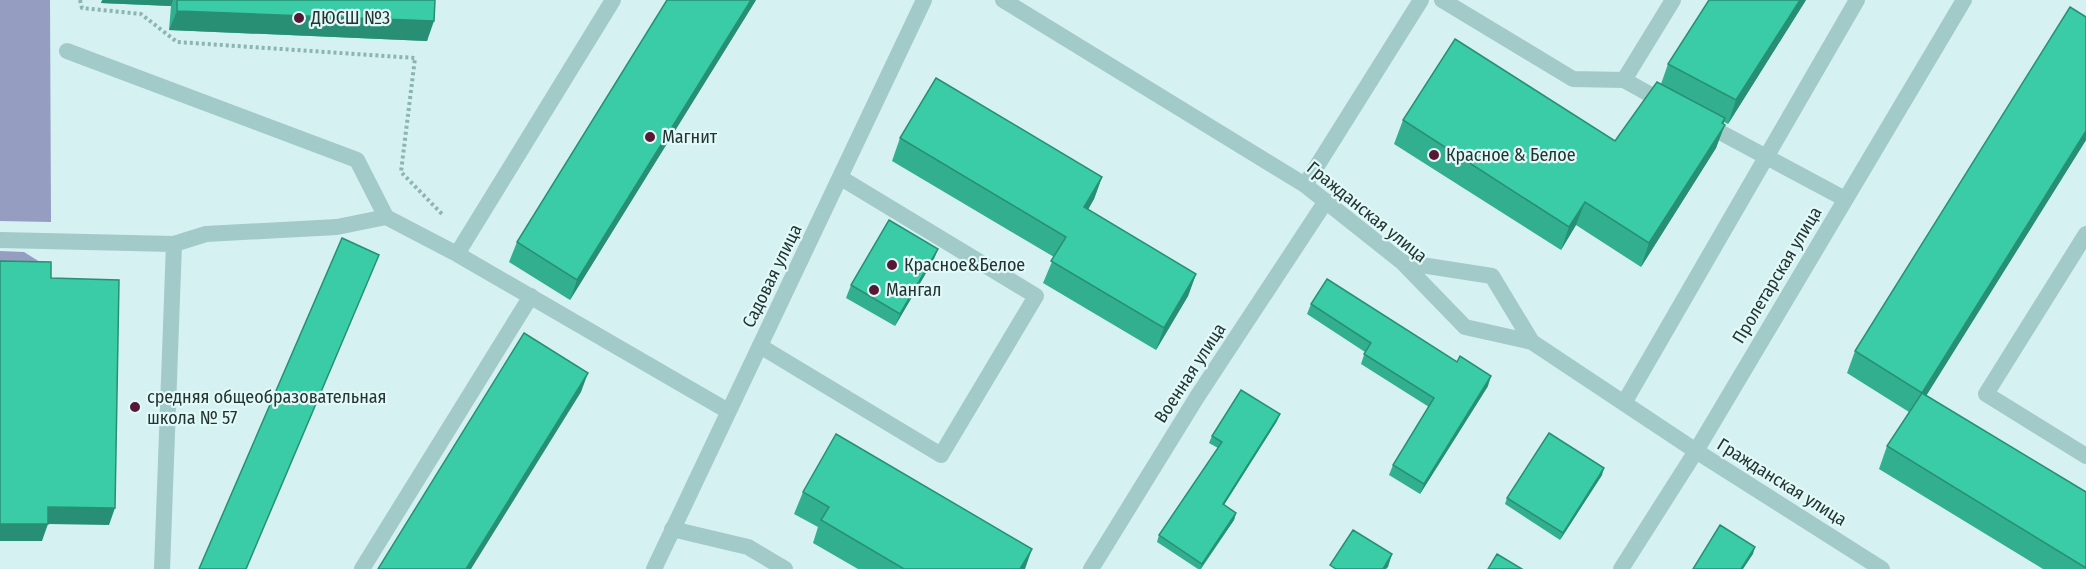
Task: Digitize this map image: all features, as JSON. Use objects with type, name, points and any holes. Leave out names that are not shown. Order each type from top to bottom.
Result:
[{"type":"street","points":[[457,254],[613,0]]},
{"type":"street","name":"Садовая улица","points":[[654,569],[924,0]]},
{"type":"street","name":"Гражданская улица","points":[[1003,0],[1305,185],[1402,262],[1465,327],[1532,342],[1696,451],[1882,569]]},
{"type":"street","points":[[1305,185],[1421,0]]},
{"type":"street","points":[[1442,0],[1574,79],[1624,80],[1845,199]]},
{"type":"street","points":[[1624,80],[1673,0]]},
{"type":"street","points":[[1624,403],[1857,0]]},
{"type":"street","name":"Пролетарская улица","points":[[1621,569],[1696,451],[1964,0]]},
{"type":"street","points":[[67,51],[357,160],[386,217],[457,254],[728,411]]},
{"type":"street","points":[[760,346],[940,455],[1036,296],[841,178]]},
{"type":"street","name":"Военная улица","points":[[1091,569],[1197,397],[1326,201]]},
{"type":"street","points":[[0,240],[174,244],[206,234],[338,227],[386,217]]},
{"type":"street","points":[[2086,234],[1986,394],[2086,456]]},
{"type":"street","points":[[162,569],[174,244]]},
{"type":"street","points":[[1402,262],[1492,276],[1532,342]]},
{"type":"street","points":[[362,569],[531,296]]},
{"type":"street","points":[[672,529],[748,547],[785,569]]},
{"type":"path","points":[[80,0],[81,9],[141,14],[177,42],[415,58],[401,172],[466,239]]},
{"type":"shaded area","points":[[0,0],[50,0],[51,222],[0,221]]},
{"type":"shaded area","points":[[0,251],[24,252],[40,262],[0,278]]},
{"type":"building","points":[[177,0],[435,0],[434,21],[177,11]]},
{"type":"building","points":[[667,0],[751,0],[577,280],[517,242]]},
{"type":"building","points":[[1709,0],[1800,0],[1736,100],[1668,64]]},
{"type":"building","points":[[2070,7],[2086,17],[2086,131],[1922,393],[1855,351]]},
{"type":"building","points":[[1455,39],[1615,141],[1657,82],[1725,118],[1722,123],[1725,125],[1649,243],[1585,202],[1569,227],[1403,120]]},
{"type":"building","points":[[936,78],[1102,177],[1084,207],[1196,274],[1164,328],[1051,261],[1066,237],[900,138]]},
{"type":"building","points":[[889,220],[938,249],[900,314],[851,285]]},
{"type":"building","points":[[342,238],[379,255],[246,569],[199,569]]},
{"type":"building","points":[[0,261],[51,262],[51,278],[119,280],[115,508],[48,507],[48,524],[0,524]]},
{"type":"building","points":[[1327,279],[1457,362],[1460,356],[1491,376],[1424,484],[1393,465],[1434,398],[1364,354],[1371,343],[1311,304]]},
{"type":"building","points":[[524,333],[588,373],[466,569],[378,569]]},
{"type":"building","points":[[1241,390],[1280,414],[1223,504],[1236,513],[1202,564],[1159,535],[1222,442],[1212,436]]},
{"type":"building","points":[[1922,393],[2086,492],[2086,568],[1887,446]]},
{"type":"building","points":[[1549,433],[1604,468],[1563,533],[1507,498]]},
{"type":"building","points":[[836,434],[1032,549],[1020,569],[904,569],[821,520],[829,507],[803,492]]},
{"type":"building","points":[[1720,525],[1755,547],[1741,569],[1693,569]]},
{"type":"building","points":[[1353,530],[1392,554],[1383,569],[1336,569],[1330,565]]},
{"type":"building","points":[[1497,554],[1522,569],[1488,569]]},
{"type":"place","name":"ДЮСШ №3","points":[[299,18]]},
{"type":"place","name":"Магнит","points":[[650,137]]},
{"type":"place","name":"Красное & Белое","points":[[1434,155]]},
{"type":"place","name":"Красное&Белое","points":[[892,265]]},
{"type":"place","name":"Мангал","points":[[874,290]]},
{"type":"place","name":"средняя общеобразовательная школа № 57","points":[[135,407]]}]
